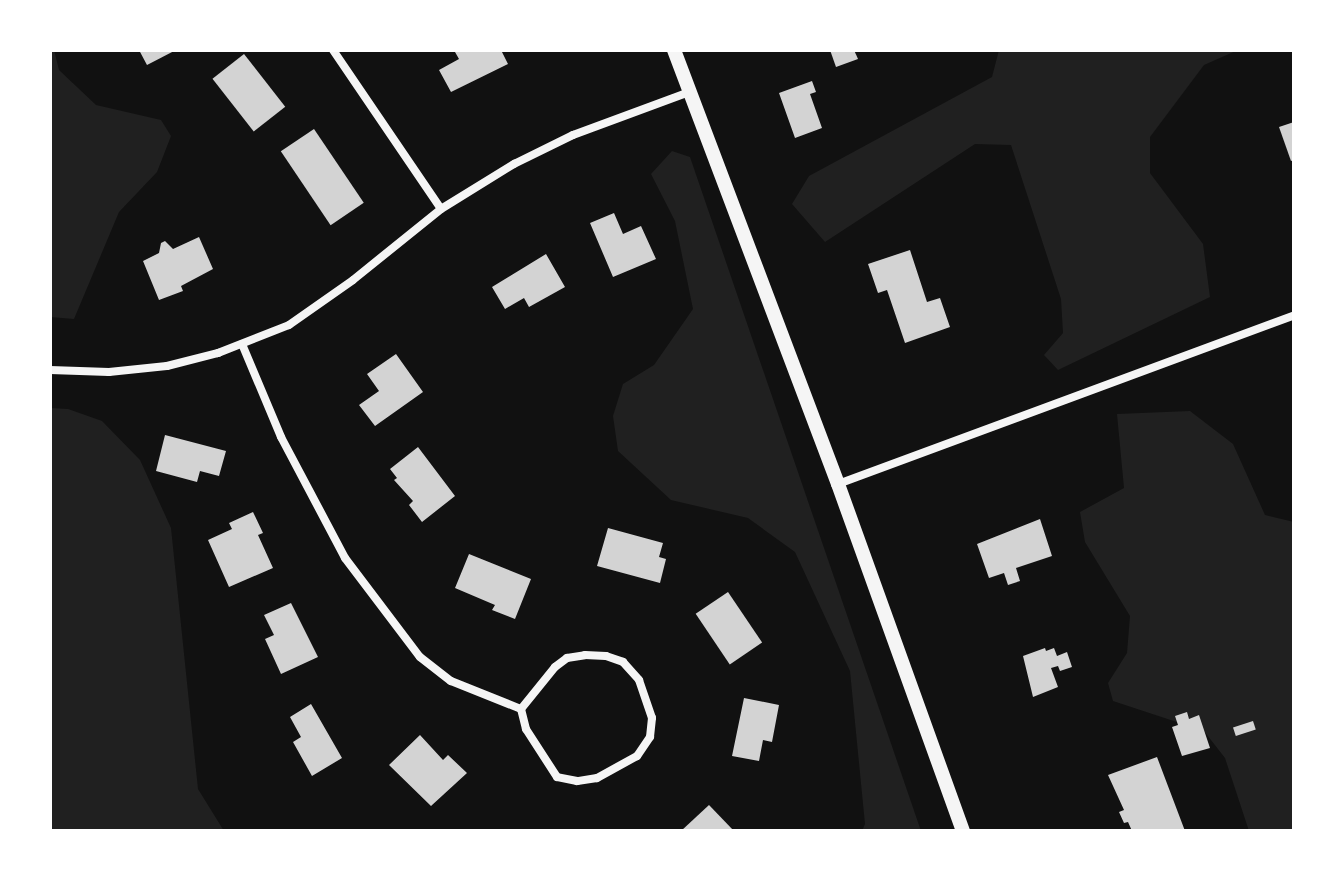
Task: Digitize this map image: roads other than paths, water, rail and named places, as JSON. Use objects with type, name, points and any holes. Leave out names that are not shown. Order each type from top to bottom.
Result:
[{"type":"street","points":[[333,50],[441,209]]},
{"type":"street","points":[[674,50],[838,484],[963,831]]},
{"type":"street","points":[[50,370],[109,372],[167,366],[242,344],[289,325],[353,280],[441,209],[514,164],[573,135],[689,92]]},
{"type":"street","points":[[838,484],[1294,315]]},
{"type":"street","points":[[242,344],[281,437],[345,558],[420,657],[451,681],[521,709]]},
{"type":"street","points":[[606,656],[623,662],[639,680],[652,718],[650,737],[637,756],[597,778],[577,781],[557,777],[526,729],[521,709],[555,667],[567,658],[606,656]]}]
